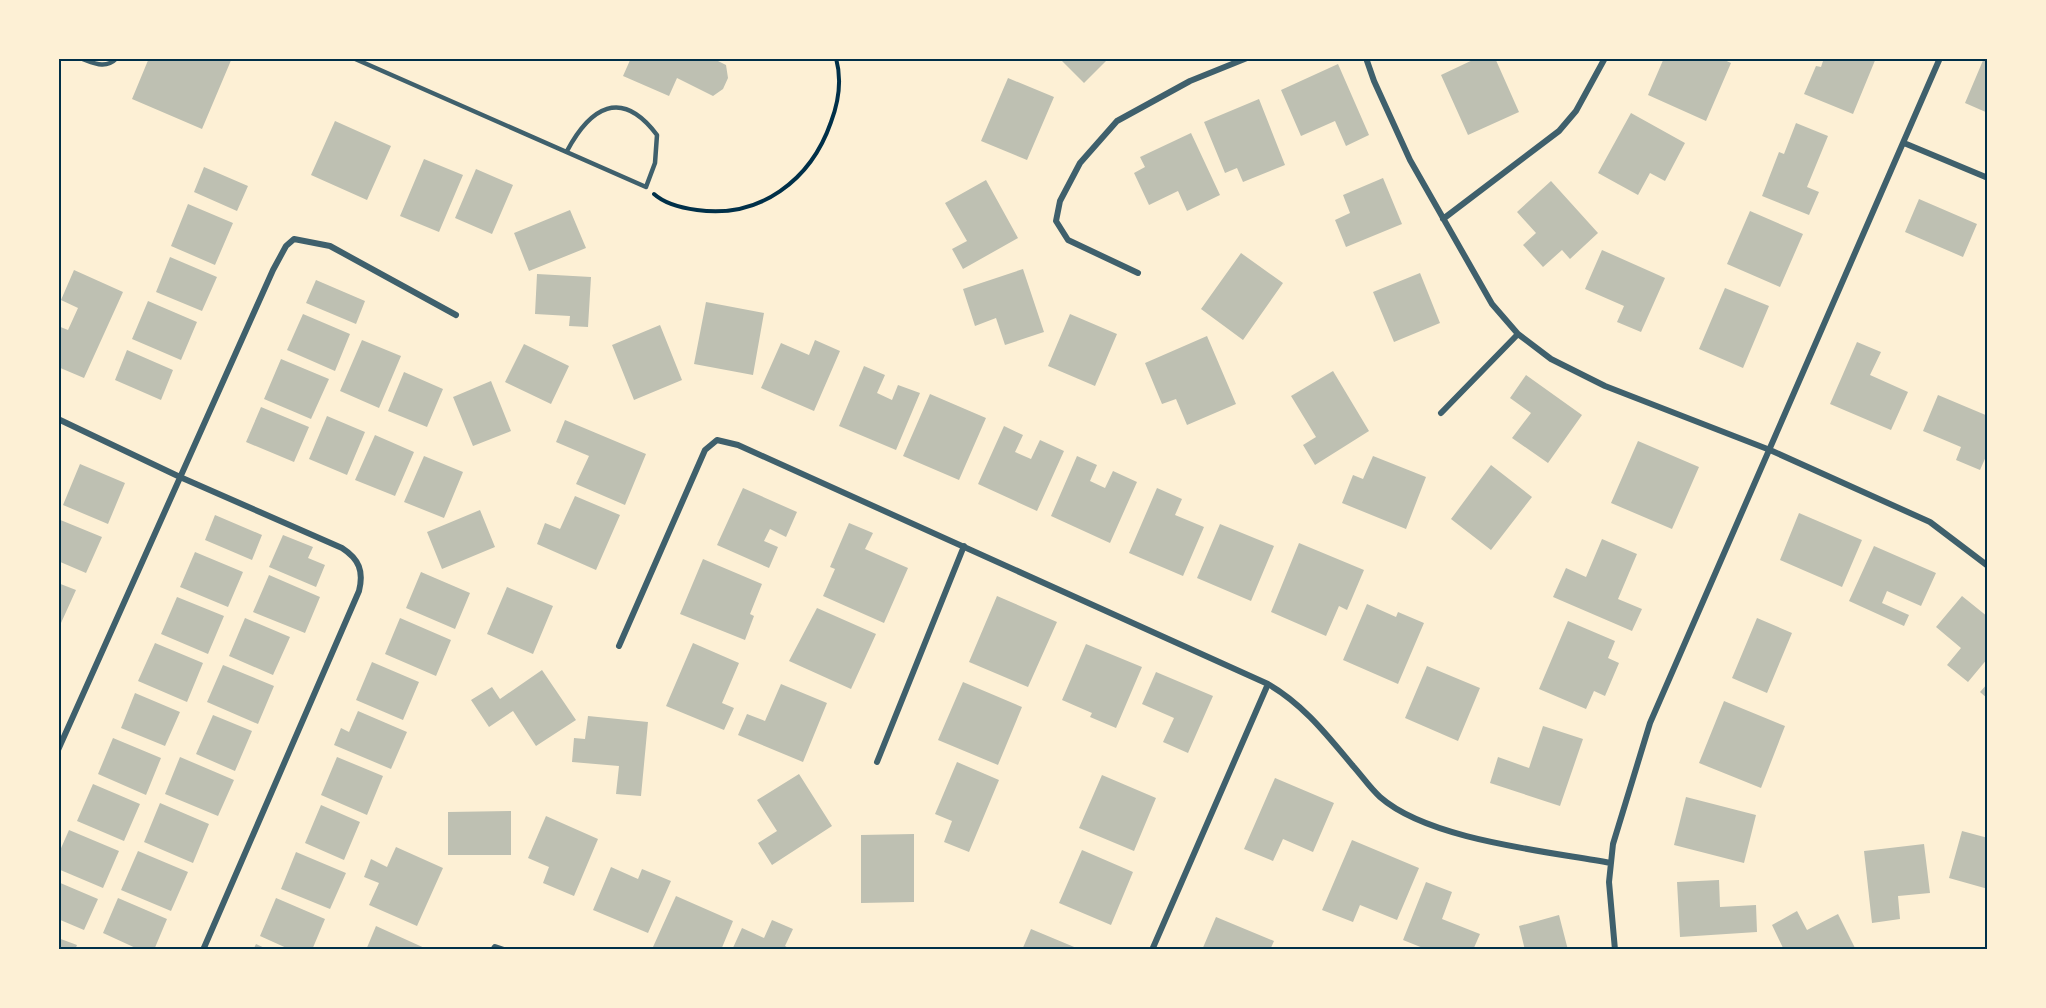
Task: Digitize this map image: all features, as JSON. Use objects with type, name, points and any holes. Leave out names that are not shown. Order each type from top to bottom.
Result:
[{"type":"street","points":[[1138,273],[1068,240],[1056,221],[1060,201],[1080,163],[1117,121],[1190,81],[1246,58]]},
{"type":"street","points":[[1366,58],[1410,160],[1492,304],[1518,334],[1551,359],[1605,386],[1770,450],[1930,522],[1988,566]]},
{"type":"street","points":[[1443,219],[1559,131],[1576,111],[1605,58]]},
{"type":"street","points":[[1615,950],[1609,882],[1613,844],[1650,723],[1940,58]]},
{"type":"street","points":[[1904,143],[1988,177]]},
{"type":"street","points":[[58,750],[273,270],[286,246],[294,239],[330,246],[456,315]]},
{"type":"street","points":[[1441,412],[1518,334]]},
{"type":"street","points":[[58,419],[180,477],[342,548],[353,555],[359,564],[362,580],[203,950]]},
{"type":"street","points":[[619,646],[705,450],[717,440],[738,445],[1268,684],[1288,695],[1321,728],[1377,795],[1395,809],[1455,834],[1611,863]]},
{"type":"street","points":[[877,762],[964,546]]},
{"type":"street","points":[[1152,950],[1268,684]]},
{"type":"street","points":[[493,950],[495,947],[504,950]]},
{"type":"lane","points":[[80,58],[99,65],[108,65],[117,58]]},
{"type":"lane","points":[[353,58],[646,187],[656,163],[657,135],[642,119],[629,111],[614,108],[603,109],[591,117],[578,131],[567,151]]},
{"type":"path","points":[[664,201],[690,209],[727,211],[758,204],[785,190],[807,168],[829,128],[838,96],[839,76],[836,58]]},
{"type":"building","points":[[149,58],[232,58],[202,129],[132,99]]},
{"type":"building","points":[[631,58],[712,58],[726,65],[728,78],[723,89],[713,96],[677,78],[669,96],[623,76]]},
{"type":"building","points":[[1059,58],[1109,58],[1084,83]]},
{"type":"building","points":[[1477,58],[1495,58],[1519,112],[1468,135],[1441,75]]},
{"type":"building","points":[[1664,58],[1720,58],[1731,63],[1706,121],[1648,95]]},
{"type":"building","points":[[1824,58],[1876,58],[1853,114],[1804,94],[1816,66],[1821,67]]},
{"type":"building","points":[[1984,58],[1988,58],[1988,113],[1965,103]]},
{"type":"building","points":[[1338,64],[1369,135],[1346,146],[1335,121],[1301,136],[1281,90]]},
{"type":"building","points":[[1008,78],[1054,97],[1027,160],[981,141]]},
{"type":"building","points":[[1259,99],[1285,165],[1243,182],[1237,168],[1225,173],[1204,122]]},
{"type":"building","points":[[1631,113],[1685,143],[1665,181],[1650,173],[1638,195],[1598,173]]},
{"type":"building","points":[[335,121],[391,146],[367,200],[311,175]]},
{"type":"building","points":[[1796,123],[1828,136],[1807,187],[1819,192],[1809,215],[1762,196],[1779,152],[1784,154]]},
{"type":"building","points":[[1191,133],[1220,195],[1187,211],[1178,191],[1149,205],[1134,173],[1145,167],[1140,157]]},
{"type":"building","points":[[424,159],[463,175],[439,232],[400,216]]},
{"type":"building","points":[[204,167],[248,186],[237,211],[194,192]]},
{"type":"building","points":[[476,169],[513,185],[492,234],[455,218]]},
{"type":"building","points":[[1383,178],[1402,224],[1346,247],[1335,220],[1350,213],[1343,195]]},
{"type":"building","points":[[986,180],[1018,238],[963,269],[952,249],[967,241],[945,203]]},
{"type":"building","points":[[1551,181],[1598,233],[1570,259],[1562,250],[1543,267],[1523,245],[1536,233],[1517,212]]},
{"type":"building","points":[[1919,199],[1977,224],[1963,257],[1905,232]]},
{"type":"building","points":[[188,204],[233,223],[215,265],[171,246]]},
{"type":"building","points":[[570,210],[586,248],[529,271],[514,233]]},
{"type":"building","points":[[1750,211],[1803,234],[1780,287],[1727,264]]},
{"type":"building","points":[[1602,250],[1665,278],[1641,332],[1617,322],[1624,306],[1585,289]]},
{"type":"building","points":[[1241,253],[1283,283],[1243,340],[1201,309]]},
{"type":"building","points":[[170,257],[217,277],[202,311],[156,292]]},
{"type":"building","points":[[1023,269],[1044,332],[1005,345],[996,318],[975,326],[963,289]]},
{"type":"building","points":[[74,270],[123,292],[84,378],[58,367],[58,326],[68,330],[78,308],[61,300]]},
{"type":"building","points":[[1420,273],[1440,323],[1394,342],[1373,292]]},
{"type":"building","points":[[537,274],[591,277],[588,327],[569,326],[570,316],[535,314]]},
{"type":"building","points":[[316,280],[365,301],[356,324],[306,303]]},
{"type":"building","points":[[1725,288],[1769,306],[1743,368],[1699,349]]},
{"type":"building","points":[[148,301],[197,322],[181,360],[132,339]]},
{"type":"building","points":[[706,302],[764,313],[753,375],[694,364]]},
{"type":"building","points":[[303,314],[350,334],[335,371],[287,350]]},
{"type":"building","points":[[1070,314],[1117,334],[1095,386],[1048,366]]},
{"type":"building","points":[[660,325],[682,380],[634,400],[612,345]]},
{"type":"building","points":[[1207,336],[1236,404],[1187,425],[1176,399],[1162,404],[1145,363]]},
{"type":"building","points":[[362,340],[401,356],[379,408],[340,391]]},
{"type":"building","points":[[815,340],[840,351],[814,411],[761,388],[781,343],[809,355]]},
{"type":"building","points":[[1857,342],[1881,352],[1870,375],[1908,392],[1891,430],[1830,404]]},
{"type":"building","points":[[524,344],[569,366],[551,404],[505,382]]},
{"type":"building","points":[[127,350],[173,370],[161,400],[115,380]]},
{"type":"building","points":[[281,359],[329,379],[311,419],[264,399]]},
{"type":"building","points":[[864,366],[885,375],[877,393],[892,400],[898,385],[920,393],[896,450],[839,426]]},
{"type":"building","points":[[1333,371],[1369,431],[1315,465],[1303,445],[1316,437],[1291,396]]},
{"type":"building","points":[[404,372],[443,389],[427,427],[388,411]]},
{"type":"building","points":[[1526,375],[1582,415],[1548,463],[1512,438],[1531,413],[1510,398]]},
{"type":"building","points":[[491,381],[511,431],[473,446],[453,397]]},
{"type":"building","points":[[930,394],[986,418],[959,480],[903,456]]},
{"type":"building","points":[[1938,395],[1988,416],[1988,452],[1980,470],[1956,460],[1961,447],[1923,431]]},
{"type":"building","points":[[261,407],[309,427],[294,462],[246,442]]},
{"type":"building","points":[[327,416],[365,432],[347,475],[309,459]]},
{"type":"building","points":[[565,420],[646,454],[625,505],[576,484],[589,456],[556,442]]},
{"type":"building","points":[[1004,426],[1023,435],[1015,452],[1031,459],[1040,440],[1064,451],[1037,511],[978,484]]},
{"type":"building","points":[[375,435],[414,452],[395,496],[355,480]]},
{"type":"building","points":[[1638,441],[1699,467],[1672,529],[1611,503]]},
{"type":"building","points":[[424,456],[463,472],[444,518],[404,502]]},
{"type":"building","points":[[1077,456],[1097,465],[1090,481],[1105,488],[1113,471],[1137,482],[1110,543],[1051,516]]},
{"type":"building","points":[[1373,456],[1426,477],[1406,529],[1342,503],[1353,475],[1363,479]]},
{"type":"building","points":[[80,464],[125,483],[108,524],[63,505]]},
{"type":"building","points":[[1491,465],[1532,497],[1491,550],[1451,519]]},
{"type":"building","points":[[743,488],[797,512],[786,537],[770,529],[764,541],[778,547],[769,568],[717,545]]},
{"type":"building","points":[[1157,488],[1182,499],[1175,515],[1204,527],[1183,576],[1129,553]]},
{"type":"building","points":[[575,496],[620,515],[596,570],[537,544],[545,523],[560,529]]},
{"type":"building","points":[[480,510],[495,547],[442,569],[427,532]]},
{"type":"building","points":[[1799,513],[1862,540],[1842,587],[1780,560]]},
{"type":"building","points":[[215,515],[262,535],[252,560],[205,540]]},
{"type":"building","points":[[58,519],[102,537],[86,573],[58,561]]},
{"type":"building","points":[[849,523],[873,533],[865,549],[908,568],[884,623],[823,596],[835,569],[830,567]]},
{"type":"building","points":[[1220,524],[1274,546],[1251,601],[1197,578]]},
{"type":"building","points":[[283,535],[313,547],[308,558],[325,565],[316,587],[269,567]]},
{"type":"building","points":[[1602,539],[1637,554],[1618,599],[1642,609],[1632,631],[1553,597],[1566,568],[1586,577]]},
{"type":"building","points":[[1299,543],[1364,570],[1347,610],[1339,606],[1326,636],[1271,612]]},
{"type":"building","points":[[1874,546],[1936,573],[1921,606],[1887,591],[1882,603],[1909,615],[1904,626],[1849,601]]},
{"type":"building","points":[[195,552],[243,572],[228,607],[180,587]]},
{"type":"building","points":[[703,559],[762,584],[750,614],[754,616],[745,640],[680,614]]},
{"type":"building","points":[[421,572],[470,593],[455,629],[406,608]]},
{"type":"building","points":[[269,575],[320,597],[305,633],[253,612]]},
{"type":"building","points":[[58,583],[76,590],[61,623],[58,622]]},
{"type":"building","points":[[507,587],[553,606],[533,654],[487,634]]},
{"type":"building","points":[[997,596],[1057,622],[1028,687],[969,662]]},
{"type":"building","points":[[1962,596],[1988,617],[1988,658],[1968,682],[1947,665],[1961,648],[1936,627]]},
{"type":"building","points":[[177,597],[224,616],[208,654],[161,634]]},
{"type":"building","points":[[1367,604],[1396,617],[1398,612],[1424,623],[1398,684],[1343,660]]},
{"type":"building","points":[[817,608],[876,634],[851,689],[789,661]]},
{"type":"building","points":[[245,618],[290,637],[273,675],[229,656]]},
{"type":"building","points":[[400,618],[451,640],[436,676],[385,654]]},
{"type":"building","points":[[1757,618],[1792,633],[1767,693],[1732,678]]},
{"type":"building","points":[[1568,621],[1615,641],[1608,658],[1619,663],[1605,696],[1594,691],[1586,709],[1539,689]]},
{"type":"building","points":[[155,643],[203,663],[187,702],[138,681]]},
{"type":"building","points":[[693,643],[739,663],[722,703],[734,708],[724,730],[666,706]]},
{"type":"building","points":[[1086,644],[1142,667],[1116,728],[1090,717],[1092,713],[1062,700]]},
{"type":"building","points":[[372,662],[419,682],[403,720],[356,700]]},
{"type":"building","points":[[223,665],[274,686],[258,724],[207,702]]},
{"type":"building","points":[[1427,666],[1480,688],[1458,741],[1405,718]]},
{"type":"building","points":[[542,670],[576,720],[536,746],[513,711],[489,727],[471,700],[492,687],[500,699]]},
{"type":"building","points":[[1156,672],[1213,696],[1188,753],[1163,742],[1174,718],[1142,704]]},
{"type":"building","points":[[963,682],[1022,707],[998,765],[938,740]]},
{"type":"building","points":[[1988,683],[1988,699],[1980,692]]},
{"type":"building","points":[[781,684],[827,703],[803,762],[738,735],[747,714],[765,721]]},
{"type":"building","points":[[135,693],[180,712],[165,746],[121,728]]},
{"type":"building","points":[[1724,701],[1785,726],[1761,788],[1699,763]]},
{"type":"building","points":[[358,711],[407,732],[391,769],[334,745],[341,728],[349,732]]},
{"type":"building","points":[[213,715],[252,731],[235,771],[196,754]]},
{"type":"building","points":[[588,716],[648,722],[641,796],[616,794],[619,766],[572,762],[574,738],[585,739]]},
{"type":"building","points":[[1543,726],[1583,739],[1560,806],[1490,783],[1498,757],[1529,768]]},
{"type":"building","points":[[113,738],[161,758],[146,795],[98,774]]},
{"type":"building","points":[[180,757],[234,780],[218,816],[165,794]]},
{"type":"building","points":[[337,757],[383,776],[367,815],[321,795]]},
{"type":"building","points":[[957,762],[999,780],[969,852],[944,842],[952,821],[935,814]]},
{"type":"building","points":[[799,774],[832,826],[772,865],[758,843],[777,831],[757,800]]},
{"type":"building","points":[[1102,775],[1156,798],[1134,851],[1079,828]]},
{"type":"building","points":[[1275,778],[1334,803],[1313,852],[1283,839],[1273,861],[1244,849]]},
{"type":"building","points":[[93,784],[140,804],[124,841],[77,821]]},
{"type":"building","points":[[1686,797],[1756,815],[1744,863],[1674,845]]},
{"type":"building","points":[[160,803],[209,824],[193,863],[144,842]]},
{"type":"building","points":[[321,805],[360,822],[344,860],[305,843]]},
{"type":"building","points":[[511,811],[511,855],[448,855],[448,812]]},
{"type":"building","points":[[546,816],[598,839],[574,896],[543,883],[549,867],[528,858]]},
{"type":"building","points":[[69,830],[119,851],[103,888],[58,869],[58,855]]},
{"type":"building","points":[[1962,831],[1988,838],[1988,889],[1949,878]]},
{"type":"building","points":[[914,834],[914,902],[861,903],[861,835]]},
{"type":"building","points":[[1352,840],[1419,868],[1397,920],[1360,905],[1353,922],[1322,910]]},
{"type":"building","points":[[1924,844],[1930,893],[1898,896],[1900,919],[1872,923],[1864,851]]},
{"type":"building","points":[[396,847],[443,868],[417,926],[369,905],[379,883],[364,877],[371,859],[387,867]]},
{"type":"building","points":[[1082,850],[1133,872],[1111,925],[1059,903]]},
{"type":"building","points":[[138,851],[188,872],[171,911],[121,890]]},
{"type":"building","points":[[296,852],[346,873],[330,909],[281,889]]},
{"type":"building","points":[[611,867],[638,879],[642,869],[671,881],[648,933],[593,910]]},
{"type":"building","points":[[1719,880],[1720,907],[1756,905],[1757,932],[1680,937],[1677,882]]},
{"type":"building","points":[[58,882],[98,899],[84,930],[58,919]]},
{"type":"building","points":[[1426,882],[1452,892],[1442,919],[1480,934],[1473,950],[1428,950],[1403,940]]},
{"type":"building","points":[[676,896],[733,921],[721,950],[658,950],[653,947]]},
{"type":"building","points":[[118,898],[167,919],[154,950],[140,950],[103,933]]},
{"type":"building","points":[[276,898],[325,919],[312,950],[291,950],[260,936]]},
{"type":"building","points":[[1797,911],[1807,930],[1838,914],[1856,950],[1784,950],[1772,925]]},
{"type":"building","points":[[1559,915],[1568,950],[1525,950],[1519,926]]},
{"type":"building","points":[[1216,917],[1274,941],[1270,950],[1202,950]]},
{"type":"building","points":[[772,920],[793,929],[785,946],[792,950],[732,950],[742,928],[764,938]]},
{"type":"building","points":[[376,926],[429,950],[366,950]]},
{"type":"building","points":[[1031,929],[1079,949],[1079,950],[1022,950]]},
{"type":"building","points":[[58,938],[77,945],[75,950],[58,950]]},
{"type":"building","points":[[256,944],[269,950],[253,950]]}]
